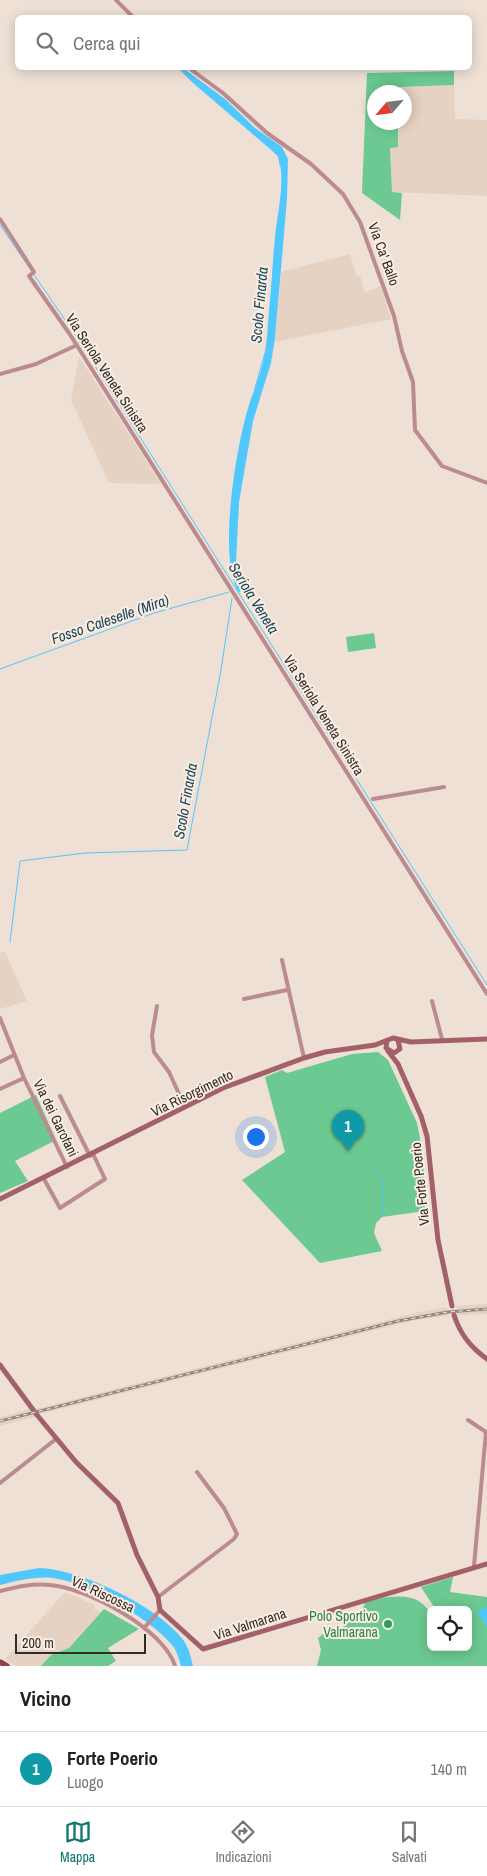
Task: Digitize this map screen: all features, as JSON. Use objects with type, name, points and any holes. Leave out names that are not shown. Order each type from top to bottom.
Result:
[{"type":"main road","points":[[0,1662],[7,1666]]},
{"type":"street","points":[[116,0],[131,15]]},
{"type":"street","name":"Via Ca' Ballo","points":[[192,70],[223,93],[267,132],[311,164],[343,194],[360,222],[394,316],[402,351],[413,382],[416,430],[442,466],[487,483]]},
{"type":"street","name":"Via Seriola Veneta Sinistra","points":[[0,219],[32,274],[487,994]]},
{"type":"street","points":[[0,374],[36,364],[77,345]]},
{"type":"street","points":[[373,799],[444,787]]},
{"type":"street","points":[[282,960],[287,990],[304,1058]]},
{"type":"street","points":[[244,998],[287,990]]},
{"type":"street","points":[[432,1001],[442,1039]]},
{"type":"street","points":[[158,1006],[152,1035],[154,1052],[169,1072],[185,1107]]},
{"type":"street","name":"Via dei Garofani","points":[[0,1018],[24,1078],[67,1168]]},
{"type":"street","name":"Via Risorgimento","points":[[0,1199],[67,1168],[230,1086],[304,1058],[325,1052],[375,1045],[393,1038],[412,1042],[442,1039],[487,1039]]},
{"type":"street","points":[[388,1040],[388,1051],[398,1064]]},
{"type":"street","points":[[398,1040],[398,1064]]},
{"type":"street","name":"Via Risorgimento","points":[[399,1050],[412,1042]]},
{"type":"street","points":[[375,1045],[394,1053],[399,1050]]},
{"type":"street","points":[[0,1062],[14,1055]]},
{"type":"street","name":"Via Forte Poerio","points":[[398,1064],[421,1116],[427,1136],[438,1240],[452,1306]]},
{"type":"street","name":"Via dei Garofani","points":[[0,1089],[24,1078]]},
{"type":"street","points":[[44,1179],[60,1208],[105,1179],[60,1096]]},
{"type":"street","points":[[454,1315],[464,1338],[473,1348],[487,1358]]},
{"type":"street","points":[[0,1365],[76,1462],[118,1503],[138,1555],[158,1597],[160,1610],[154,1614],[145,1627]]},
{"type":"street","points":[[468,1420],[485,1430],[486,1434],[474,1566]]},
{"type":"street","points":[[0,1483],[56,1438]]},
{"type":"street","points":[[158,1597],[231,1541],[237,1534],[221,1504],[197,1472]]},
{"type":"street","name":"Via Valmarana","points":[[160,1610],[188,1637],[206,1650],[474,1566],[487,1564]]},
{"type":"street","name":"Via Riscossa","points":[[0,1591],[30,1585],[57,1586],[109,1606],[145,1627],[166,1647],[175,1666]]},
{"type":"shaded area","points":[[454,85],[455,119],[487,120],[487,196],[392,192],[390,147],[398,147],[398,130],[412,130],[412,87]]},
{"type":"shaded area","points":[[350,254],[356,274],[361,278],[365,292],[381,286],[391,319],[275,342],[281,272]]},
{"type":"shaded area","points":[[79,357],[161,484],[109,483],[71,400]]},
{"type":"shaded area","points":[[5,952],[27,1001],[0,1009],[0,953]]},
{"type":"shaded area","points":[[487,1304],[487,1314],[458,1315],[456,1306]]},
{"type":"shaded area","points":[[446,1307],[449,1316],[415,1320],[40,1414],[36,1409],[415,1313]]},
{"type":"shaded area","points":[[30,1409],[35,1417],[0,1426],[0,1417]]},
{"type":"shaded area","points":[[65,1592],[95,1605],[94,1609],[102,1613],[69,1648],[51,1655],[41,1666],[16,1666],[5,1659]]},
{"type":"green space","points":[[454,71],[454,85],[412,87],[412,85],[367,85],[367,130],[398,130],[398,147],[390,148],[392,192],[402,193],[400,220],[362,193],[367,73]]},
{"type":"green space","points":[[374,633],[376,648],[348,652],[346,637]]},
{"type":"green space","points":[[378,1052],[388,1060],[417,1123],[423,1154],[425,1211],[382,1217],[376,1223],[374,1233],[382,1251],[320,1263],[242,1180],[285,1152],[265,1077],[282,1070],[287,1073],[352,1054]]},
{"type":"green space","points":[[36,1095],[56,1140],[15,1161],[28,1181],[0,1193],[0,1113]]},
{"type":"green space","name":"Polo Sportivo Valmarana","points":[[453,1577],[450,1592],[487,1597],[487,1666],[317,1666],[321,1650],[318,1638],[324,1633],[328,1638],[362,1613],[365,1602],[392,1597],[411,1598],[419,1601],[426,1607],[427,1651],[472,1651],[472,1606],[433,1606],[421,1587]]},
{"type":"green space","points":[[104,1609],[139,1629],[108,1648],[116,1661],[108,1666],[41,1666],[51,1655],[69,1648]]},
{"type":"water","points":[[180,70],[186,70],[225,99],[255,128],[282,147],[288,159],[287,199],[275,338],[271,363],[253,421],[239,502],[236,562],[245,583],[239,593],[233,578],[230,557],[230,508],[241,436],[264,358],[270,313],[281,173],[277,155]]},
{"type":"water","points":[[39,1568],[76,1575],[97,1583],[118,1592],[157,1615],[173,1628],[184,1641],[190,1653],[193,1666],[181,1666],[177,1652],[172,1645],[134,1613],[83,1586],[53,1578],[26,1579],[0,1585],[0,1575]]},
{"type":"water","points":[[487,1607],[487,1627],[477,1612]]},
{"type":"waterway","name":"Scolo Finarda","points":[[273,151],[279,157],[280,165]]},
{"type":"waterway","name":"Seriola Veneta","points":[[0,225],[74,333],[487,985]]},
{"type":"waterway","name":"Scolo Finarda","points":[[268,329],[274,261]]},
{"type":"waterway","name":"Scolo Finarda","points":[[255,388],[265,353]]},
{"type":"waterway","name":"Scolo Finarda","points":[[236,470],[238,455]]},
{"type":"waterway","name":"Fosso Caleselle (Mira)","points":[[0,669],[154,613],[229,592]]},
{"type":"waterway","name":"Scolo Finarda","points":[[10,942],[20,861],[85,853],[187,850],[221,670],[232,598]]},
{"type":"waterway","points":[[376,1169],[383,1191],[382,1214]]},
{"type":"railway","points":[[0,1421],[398,1321],[448,1312],[487,1309]]},
{"type":"place","name":"Forte Poerio","points":[[348,1151]]},
{"type":"place","name":"Polo Sportivo Valmarana","points":[[388,1624]]}]
